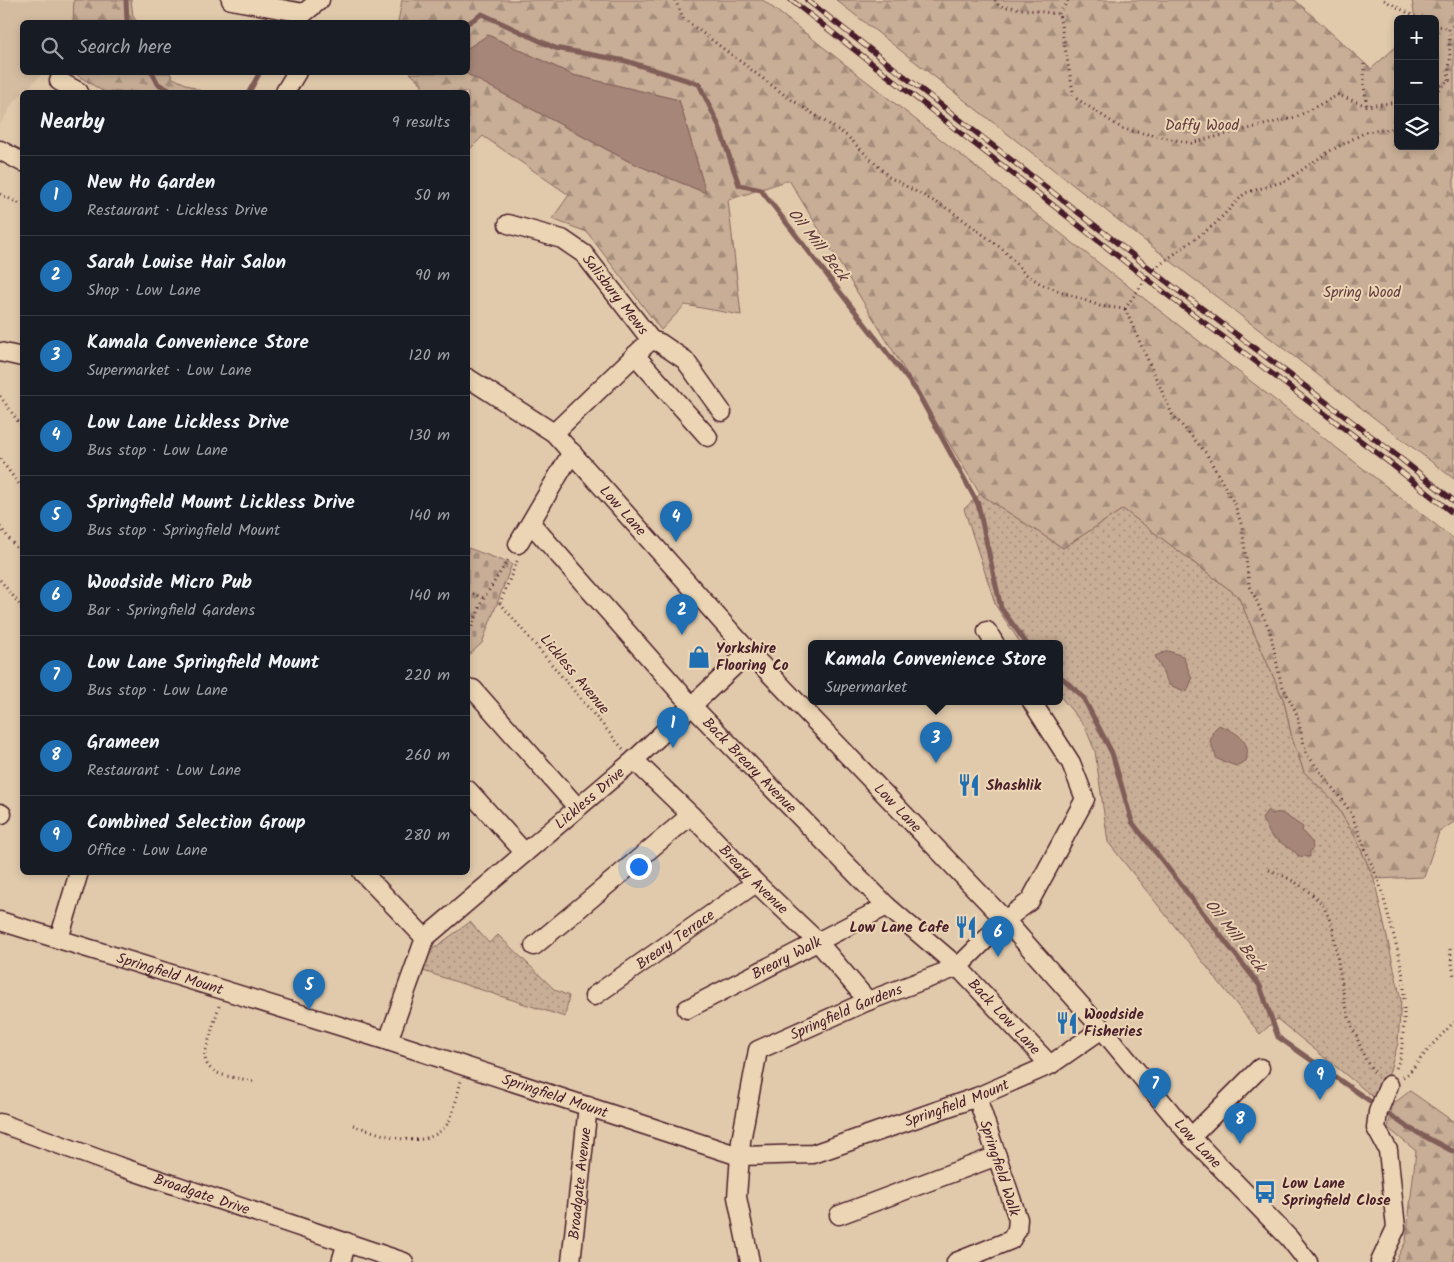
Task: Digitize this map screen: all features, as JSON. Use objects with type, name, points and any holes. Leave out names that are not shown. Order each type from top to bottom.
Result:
[{"type":"street","points":[[231,0],[305,18],[320,0]]},
{"type":"street","points":[[286,90],[295,75]]},
{"type":"street","points":[[59,81],[75,90]]},
{"type":"street","points":[[0,150],[20,161]]},
{"type":"street","name":"Salisbury Mews","points":[[508,224],[562,239],[584,254],[651,340],[554,433]]},
{"type":"street","points":[[651,340],[660,343],[685,360],[722,412]]},
{"type":"street","points":[[0,352],[20,357]]},
{"type":"street","points":[[635,355],[708,437]]},
{"type":"street","name":"Low Lane","points":[[470,379],[554,433],[749,652],[1005,920],[1102,1029],[1191,1136],[1289,1238],[1308,1262]]},
{"type":"street","points":[[518,544],[572,452]]},
{"type":"street","name":"Back Breary Avenue","points":[[535,528],[691,705],[887,906],[958,967]]},
{"type":"street","name":"Lickless Drive","points":[[424,938],[634,760],[749,652]]},
{"type":"street","points":[[473,688],[577,807]]},
{"type":"street","name":"Springfield Gardens","points":[[739,1156],[758,1050],[868,1001],[958,967],[1005,920],[1030,901],[1085,799],[1070,763],[1034,705]]},
{"type":"street","name":"Breary Avenue","points":[[634,760],[691,815],[756,883],[817,941],[868,1001]]},
{"type":"street","points":[[470,792],[525,853]]},
{"type":"street","points":[[534,946],[691,815]]},
{"type":"street","points":[[59,939],[78,875]]},
{"type":"street","points":[[365,875],[424,938],[388,1041]]},
{"type":"street","name":"Breary Terrace","points":[[594,996],[756,883]]},
{"type":"street","name":"Breary Walk","points":[[687,1009],[887,906]]},
{"type":"street","name":"Springfield Mount","points":[[0,921],[388,1041],[739,1156],[812,1154],[977,1097],[1050,1065],[1102,1029]]},
{"type":"street","name":"Back Low Lane","points":[[958,967],[1050,1065]]},
{"type":"street","points":[[1191,1136],[1260,1068]]},
{"type":"street","points":[[1380,1262],[1396,1228],[1388,1150],[1376,1128],[1378,1112],[1386,1090]]},
{"type":"street","name":"Springfield Walk","points":[[956,1262],[1011,1240],[1017,1230],[1018,1219],[977,1097]]},
{"type":"street","name":"Broadgate Avenue","points":[[571,1262],[588,1106]]},
{"type":"street","name":"Broadgate Drive","points":[[0,1124],[127,1169],[404,1262]]},
{"type":"street","points":[[739,1156],[737,1197],[750,1262]]},
{"type":"street","points":[[839,1215],[996,1156]]},
{"type":"street","points":[[341,1262],[347,1242]]},
{"type":"path","points":[[675,0],[684,19],[786,96],[847,136],[889,177],[950,210],[1005,251],[1024,273],[1042,284],[1100,306],[1125,309]]},
{"type":"path","points":[[995,0],[999,6],[1059,14]]},
{"type":"path","points":[[1068,0],[1059,14],[1074,97],[1123,129],[1190,143],[1296,117],[1338,95],[1367,106],[1394,103]]},
{"type":"path","points":[[1384,0],[1412,15]]},
{"type":"path","points":[[1449,29],[1454,25]]},
{"type":"path","points":[[1439,26],[1449,29]]},
{"type":"path","points":[[1439,89],[1448,80],[1450,60],[1449,29]]},
{"type":"path","points":[[1364,64],[1364,86],[1367,106]]},
{"type":"path","points":[[1448,80],[1454,84]]},
{"type":"path","points":[[1439,86],[1448,80]]},
{"type":"path","points":[[1125,309],[1151,271],[1214,225],[1245,193],[1286,181],[1328,152],[1366,132],[1394,128]]},
{"type":"path","points":[[0,194],[20,203]]},
{"type":"path","points":[[1125,309],[1172,414],[1206,453],[1235,505],[1242,526],[1249,584],[1270,631],[1281,683],[1296,712],[1306,753],[1350,811],[1380,885],[1404,981],[1402,1056],[1386,1090]]},
{"type":"path","points":[[0,396],[20,424]]},
{"type":"path","points":[[0,459],[20,485]]},
{"type":"path","points":[[0,527],[20,552]]},
{"type":"path","points":[[470,631],[484,598],[518,544]]},
{"type":"path","points":[[0,580],[20,605]]},
{"type":"path","points":[[470,593],[484,598]]},
{"type":"path","name":"Lickless Avenue","points":[[500,603],[634,760]]},
{"type":"path","points":[[1269,870],[1279,873],[1300,886],[1320,902],[1327,914],[1332,925],[1345,1003],[1350,1020],[1366,1061],[1386,1090]]},
{"type":"path","points":[[1450,949],[1454,978]]},
{"type":"path","points":[[223,991],[205,1053],[205,1061],[208,1067],[222,1075],[255,1082]]},
{"type":"path","points":[[1386,1090],[1409,1073],[1454,1022]]},
{"type":"path","points":[[353,1125],[396,1139],[430,1137],[442,1130],[449,1121],[466,1066]]},
{"type":"shaded area","points":[[0,0],[74,0],[73,20],[20,20],[20,75],[41,75],[26,90],[20,90],[20,96],[13,103],[0,125]]},
{"type":"shaded area","points":[[488,35],[573,75],[679,100],[706,193],[630,162],[469,75],[470,47]]},
{"type":"shaded area","points":[[1168,651],[1183,656],[1192,679],[1187,692],[1169,685],[1155,656]]},
{"type":"shaded area","points":[[1219,725],[1243,740],[1247,749],[1246,761],[1236,766],[1217,759],[1210,742],[1213,731]]},
{"type":"shaded area","points":[[1269,810],[1272,814],[1282,814],[1303,827],[1302,831],[1312,842],[1313,848],[1310,852],[1310,857],[1298,856],[1271,836],[1262,819]]},
{"type":"green space","points":[[74,0],[131,0],[133,16],[136,20],[73,20]]},
{"type":"green space","points":[[402,0],[763,0],[1454,539],[1454,822],[1439,832],[1424,877],[1374,879],[1356,838],[1333,800],[1304,772],[1292,738],[1284,701],[1238,596],[1123,509],[1063,548],[980,494],[789,180],[728,200],[741,315],[685,305],[661,330],[587,232],[552,219],[569,195],[483,136],[470,149],[470,90],[421,90],[422,84],[412,75],[469,75],[630,162],[706,193],[679,100],[573,75],[488,35],[470,47],[470,20],[398,20]]},
{"type":"green space","name":"Daffy Wood","points":[[836,0],[1295,0],[1371,69],[1394,49],[1394,150],[1439,150],[1439,15],[1414,15],[1412,0],[1454,0],[1454,479],[1245,319]]},
{"type":"green space","points":[[77,75],[171,75],[173,78],[199,90],[101,90]]},
{"type":"green space","points":[[980,494],[1063,548],[1123,509],[1238,596],[1284,701],[1292,738],[1304,772],[1333,800],[1356,838],[1374,879],[1401,1000],[1398,1043],[1388,1077],[1377,1100],[1277,1019],[1260,1034],[1108,842],[1095,751],[1085,727],[1063,700],[1063,640],[1018,640],[996,606],[964,509]]},
{"type":"green space","points":[[470,549],[512,564],[482,643],[470,654]]},
{"type":"green space","points":[[470,922],[489,943],[498,935],[555,990],[569,996],[565,1017],[423,971],[430,951]]},
{"type":"green space","points":[[1410,1091],[1454,1122],[1454,1262],[1395,1262],[1406,1241],[1416,1151],[1388,1128],[1393,1104]]},
{"type":"waterway","name":"Oil Mill Beck","points":[[126,0],[127,20]]},
{"type":"waterway","name":"Oil Mill Beck","points":[[470,22],[482,14],[555,48],[626,61],[699,84],[719,126],[739,185],[761,190],[916,390],[978,504],[1001,608],[1024,640]]},
{"type":"waterway","name":"Oil Mill Beck","points":[[154,75],[158,84],[169,90]]},
{"type":"waterway","name":"Oil Mill Beck","points":[[250,90],[258,75]]},
{"type":"waterway","name":"Oil Mill Beck","points":[[1063,679],[1083,697],[1112,753],[1132,822],[1260,986],[1278,1037],[1407,1127],[1454,1152]]},
{"type":"railway","points":[[791,0],[1165,293],[1390,463],[1454,514]]},
{"type":"railway","points":[[807,0],[1171,285],[1454,501]]},
{"type":"place","name":"Low Lane Lickless Drive","points":[[676,542]]},
{"type":"place","name":"Sarah Louise Hair Salon","points":[[682,635]]},
{"type":"place","name":"Yorkshire Flooring Co","points":[[699,657]]},
{"type":"place","name":"New Ho Garden","points":[[673,748]]},
{"type":"place","name":"Kamala Convenience Store","points":[[936,763]]},
{"type":"place","name":"Shashlik","points":[[969,785]]},
{"type":"place","name":"Low Lane Cafe","points":[[966,927]]},
{"type":"place","name":"Woodside Micro Pub","points":[[998,957]]},
{"type":"place","name":"Springfield Mount Lickless Drive","points":[[309,1010]]},
{"type":"place","name":"Woodside Fisheries","points":[[1067,1023]]},
{"type":"place","name":"Combined Selection Group","points":[[1320,1100]]},
{"type":"place","name":"Low Lane Springfield Mount","points":[[1155,1109]]},
{"type":"place","name":"Grameen","points":[[1240,1144]]},
{"type":"place","name":"Low Lane Springfield Close","points":[[1265,1192]]},
{"type":"park label","name":"Spring Wood","points":[[1362,292]]}]
